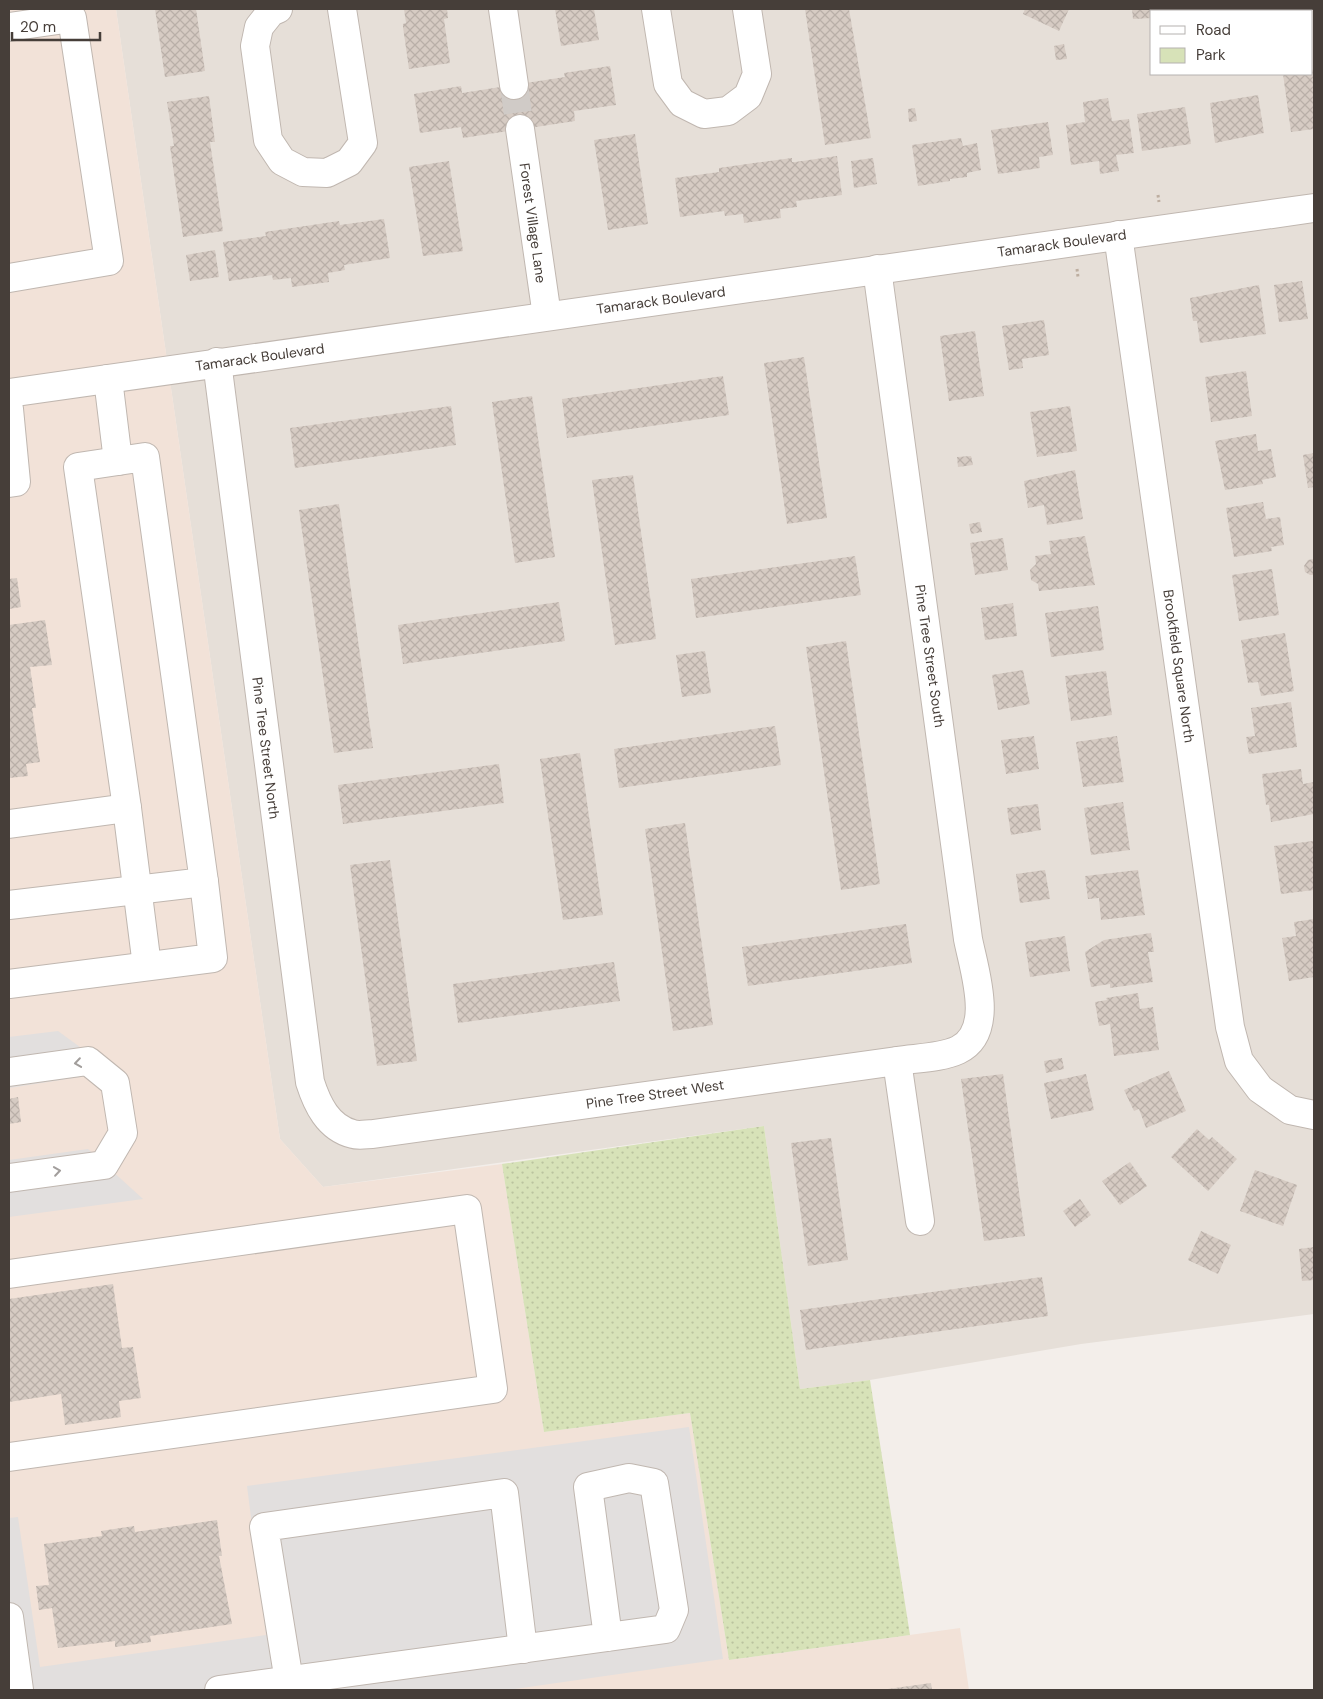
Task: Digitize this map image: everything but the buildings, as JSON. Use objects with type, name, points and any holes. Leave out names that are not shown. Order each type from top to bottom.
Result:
[{"type":"street","points":[[278,9],[271,12],[259,27],[255,46],[268,140],[282,160],[303,172],[327,173],[349,162],[363,142],[342,9]]},
{"type":"street","points":[[504,9],[514,85]]},
{"type":"street","points":[[656,9],[668,84],[682,103],[704,114],[728,111],[735,106],[748,96],[758,74],[747,9]]},
{"type":"street","points":[[9,27],[72,18],[109,261],[9,278]]},
{"type":"street","name":"Forest Village Lane","points":[[520,130],[547,316]]},
{"type":"street","name":"Tamarack Boulevard","points":[[9,393],[216,362],[1314,208]]},
{"type":"street","name":"Brookfield Square North","points":[[1118,235],[1230,1027],[1239,1061],[1260,1090],[1290,1110],[1314,1116]]},
{"type":"street","name":"Pine Tree Street South","points":[[877,269],[967,929],[980,1003],[980,1022],[971,1040]]},
{"type":"street","name":"Pine Tree Street North","points":[[216,362],[310,1082],[318,1107],[337,1126]]},
{"type":"street","points":[[108,379],[118,461]]},
{"type":"street","points":[[9,409],[16,482],[9,483]]},
{"type":"street","points":[[9,984],[213,958],[145,458],[78,467],[127,808],[147,966]]},
{"type":"street","points":[[9,824],[127,808]]},
{"type":"street","points":[[9,905],[204,882]]},
{"type":"street","name":"Pine Tree Street West","points":[[337,1126],[354,1134],[373,1134],[897,1060],[958,1050],[971,1040]]},
{"type":"street","points":[[897,1060],[920,1221]]},
{"type":"street","points":[[9,1072],[88,1061],[115,1083],[123,1132],[104,1165],[9,1178]]},
{"type":"street","points":[[9,1274],[467,1208],[493,1389],[9,1457]]},
{"type":"street","points":[[219,1690],[289,1681],[523,1648],[608,1637],[666,1629],[674,1610],[654,1483],[629,1478],[588,1487],[608,1637]]},
{"type":"street","points":[[289,1681],[264,1527],[504,1493],[523,1648]]},
{"type":"street","points":[[9,1617],[19,1690]]},
{"type":"shaded area","points":[[9,9],[116,9],[280,1139],[323,1187],[502,1164],[544,1432],[690,1413],[729,1660],[960,1628],[969,1690],[9,1690]]},
{"type":"shaded area","points":[[116,9],[1314,9],[1314,1314],[1081,1344],[870,1380],[800,1389],[764,1126],[323,1187],[280,1139]]},
{"type":"shaded area","points":[[58,1031],[84,1050],[87,1076],[9,1088],[9,1037]]},
{"type":"shaded area","points":[[88,1149],[143,1199],[9,1217],[9,1160]]},
{"type":"shaded area","points":[[689,1427],[723,1659],[508,1690],[9,1690],[9,1518],[18,1517],[40,1667],[266,1635],[247,1486]]},
{"type":"green space","points":[[764,1126],[800,1389],[870,1380],[910,1635],[729,1660],[690,1413],[544,1432],[502,1164]]},
{"type":"tunnel","points":[[514,85],[520,129]]}]
